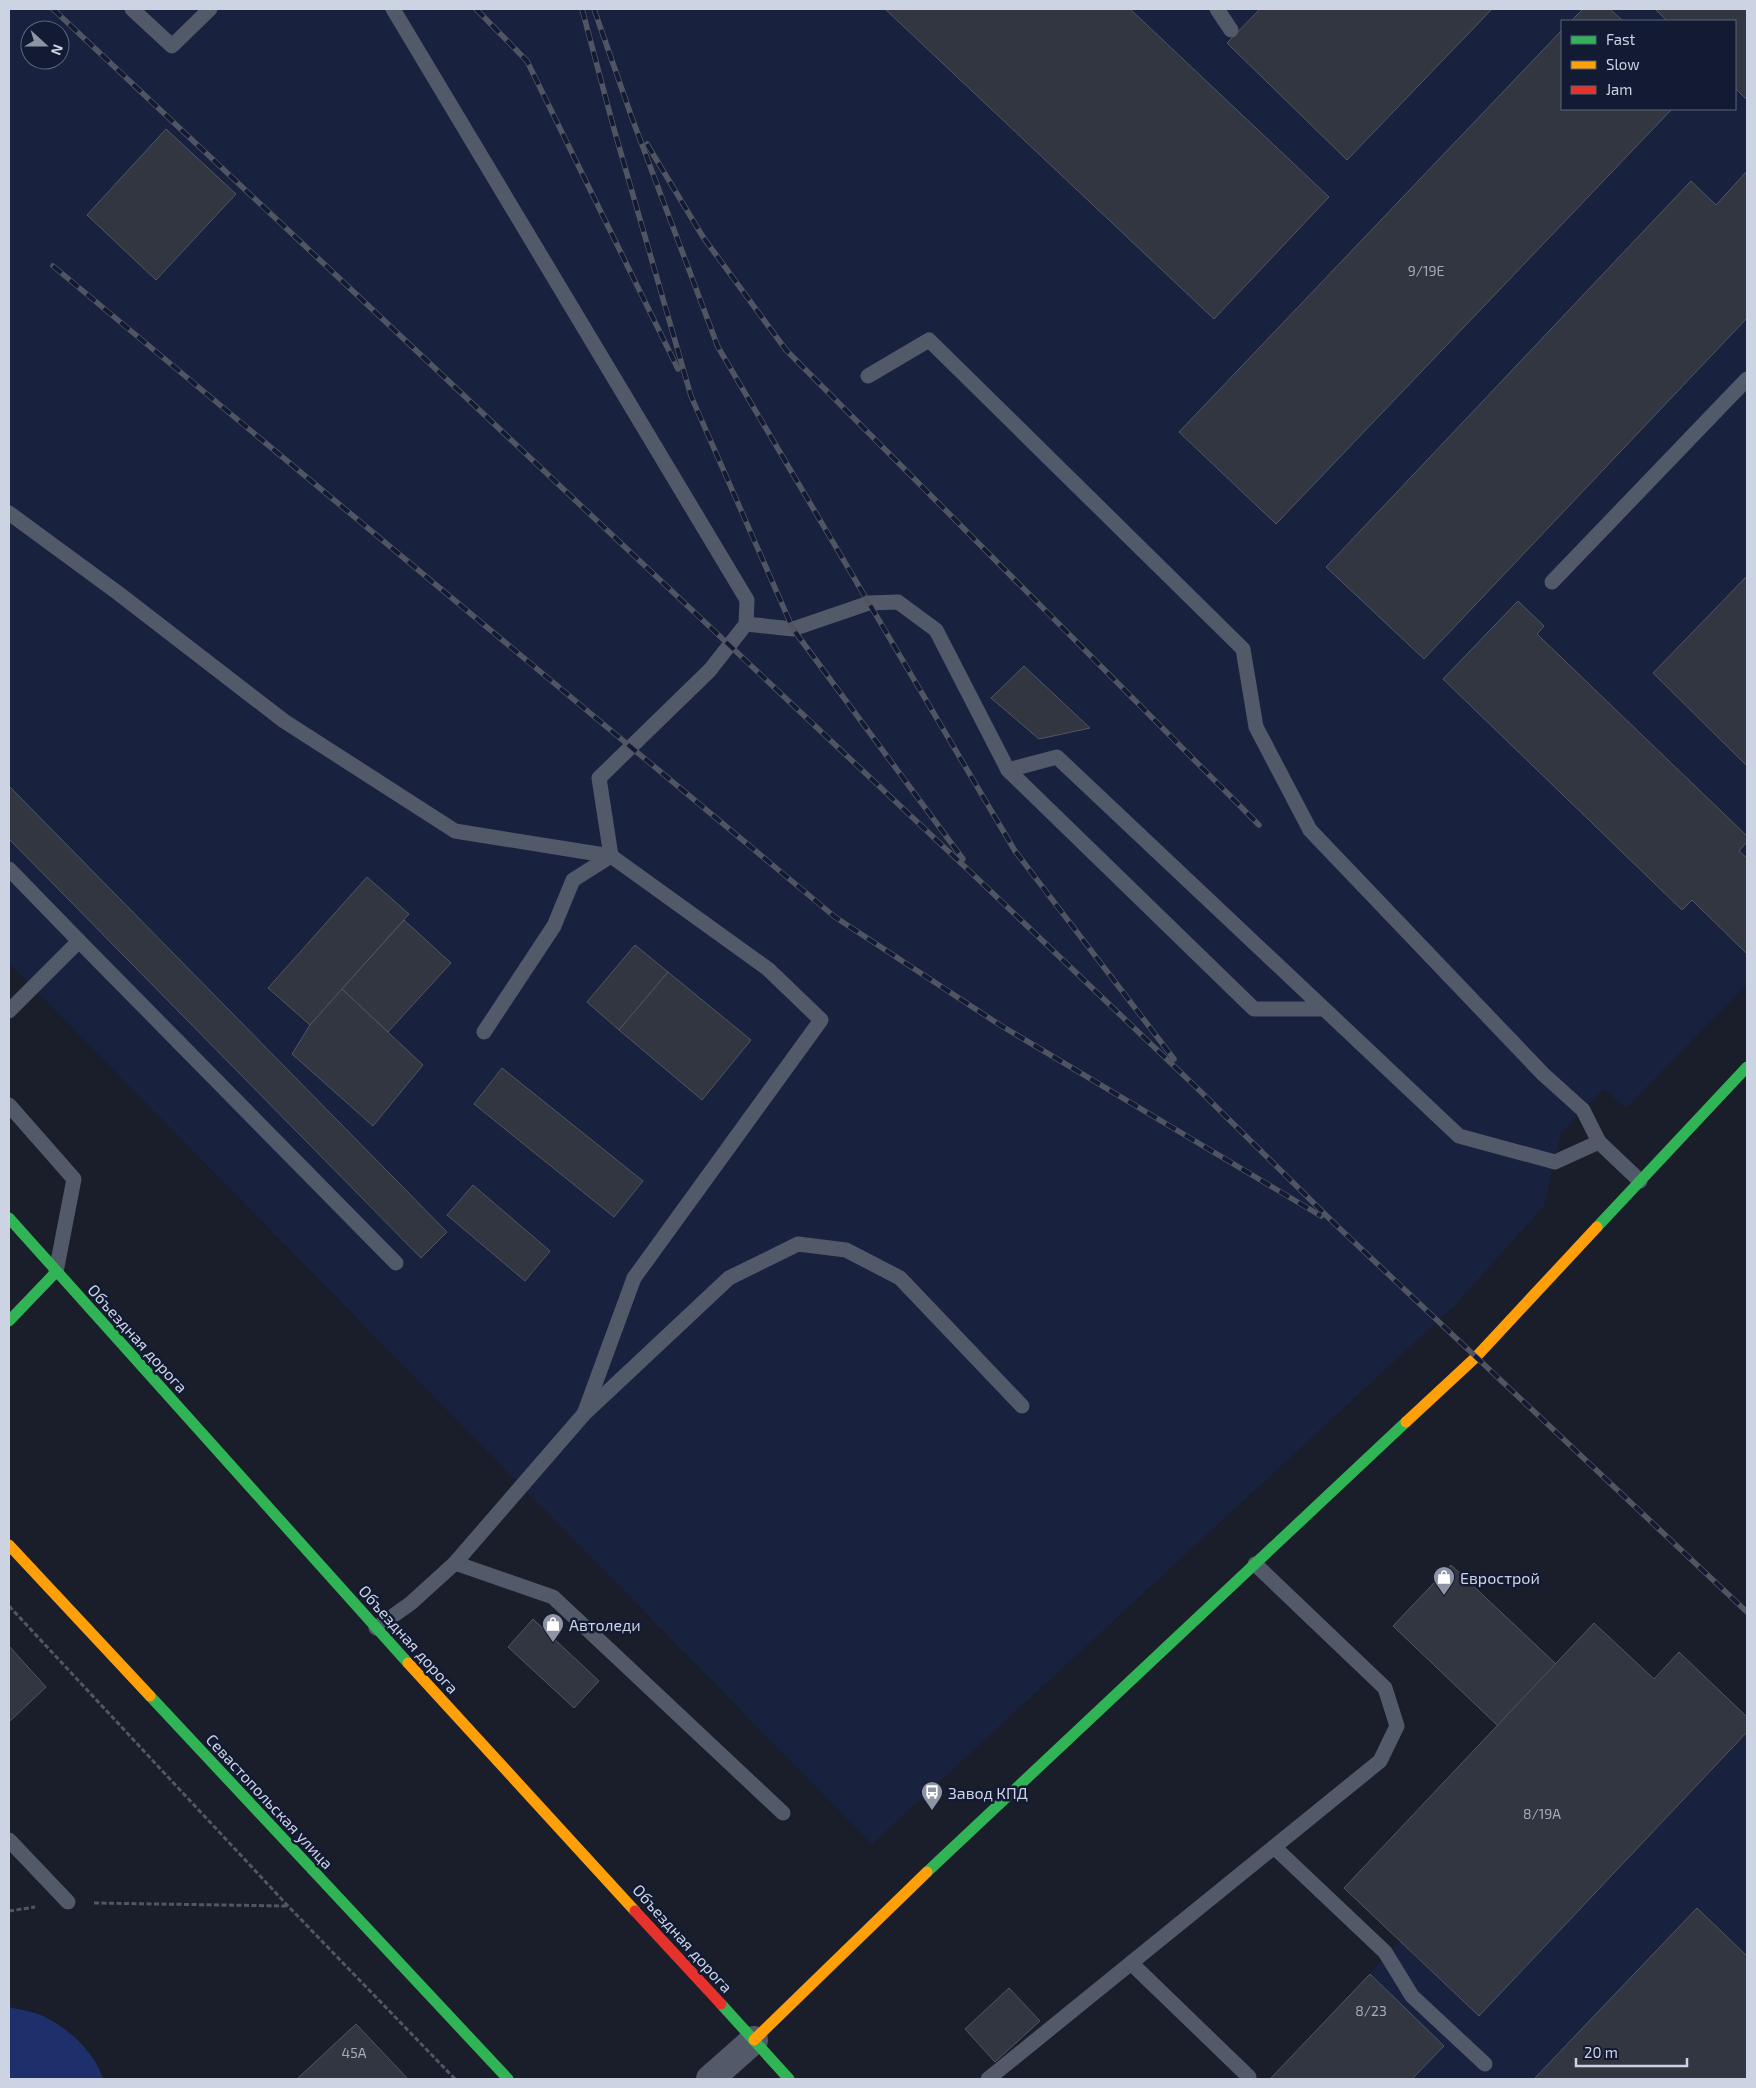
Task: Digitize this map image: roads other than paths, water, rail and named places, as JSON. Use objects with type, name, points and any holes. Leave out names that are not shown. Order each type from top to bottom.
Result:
[{"type":"street","points":[[710,2079],[754,2040],[953,1847],[1476,1357],[1747,1067]]},
{"type":"street","name":"Объездная дорога","points":[[9,1218],[376,1628],[789,2079]]},
{"type":"street","points":[[9,1321],[56,1272]]},
{"type":"street","name":"Севастопольская улица","points":[[9,1545],[508,2079]]},
{"type":"lane","points":[[132,9],[172,46],[210,9]]},
{"type":"lane","points":[[393,9],[747,600],[746,624],[710,670],[599,778],[611,856]]},
{"type":"lane","points":[[1217,9],[1231,30]]},
{"type":"lane","points":[[868,376],[929,340],[1243,648],[1256,727],[1310,830],[1543,1074],[1583,1110],[1599,1142],[1640,1181]]},
{"type":"lane","points":[[1552,582],[1747,379]]},
{"type":"lane","points":[[9,513],[118,593],[284,721],[455,831],[611,856],[768,969],[821,1020],[634,1278],[584,1414]]},
{"type":"lane","points":[[746,624],[793,629],[869,603],[898,602],[936,630],[1008,770],[1254,1009],[1324,1009]]},
{"type":"lane","points":[[1008,770],[1057,757],[1459,1136],[1555,1162],[1599,1142]]},
{"type":"lane","points":[[484,1032],[554,926],[573,880],[611,856]]},
{"type":"lane","points":[[9,869],[396,1263]]},
{"type":"lane","points":[[9,1011],[79,941]]},
{"type":"lane","points":[[9,1105],[74,1179],[56,1272]]},
{"type":"lane","points":[[376,1628],[411,1603],[455,1563],[584,1414],[729,1278],[798,1244],[846,1250],[900,1278],[1022,1406]]},
{"type":"lane","points":[[455,1563],[553,1597],[783,1813]]},
{"type":"lane","points":[[988,2079],[1380,1761],[1397,1726],[1385,1688],[1255,1564]]},
{"type":"lane","points":[[9,1840],[68,1902]]},
{"type":"lane","points":[[1274,1848],[1386,1952],[1412,1996],[1485,2064]]},
{"type":"lane","points":[[1131,1963],[1249,2077]]},
{"type":"railway","points":[[53,9],[980,881],[1197,1088],[1336,1225],[1747,1612]]},
{"type":"railway","points":[[476,9],[527,61],[678,369]]},
{"type":"railway","points":[[582,9],[614,129],[691,396],[793,629],[963,859]]},
{"type":"railway","points":[[594,9],[632,118],[718,347],[1015,851],[1174,1059]]},
{"type":"railway","points":[[647,144],[703,237],[786,350],[1259,825]]},
{"type":"railway","points":[[53,266],[835,917],[1000,1025],[1321,1216]]},
{"type":"place","name":"Еврострой","points":[[1444,1596]]},
{"type":"place","name":"Автоледи","points":[[553,1643]]},
{"type":"place","name":"Завод КПД","points":[[932,1811]]}]
